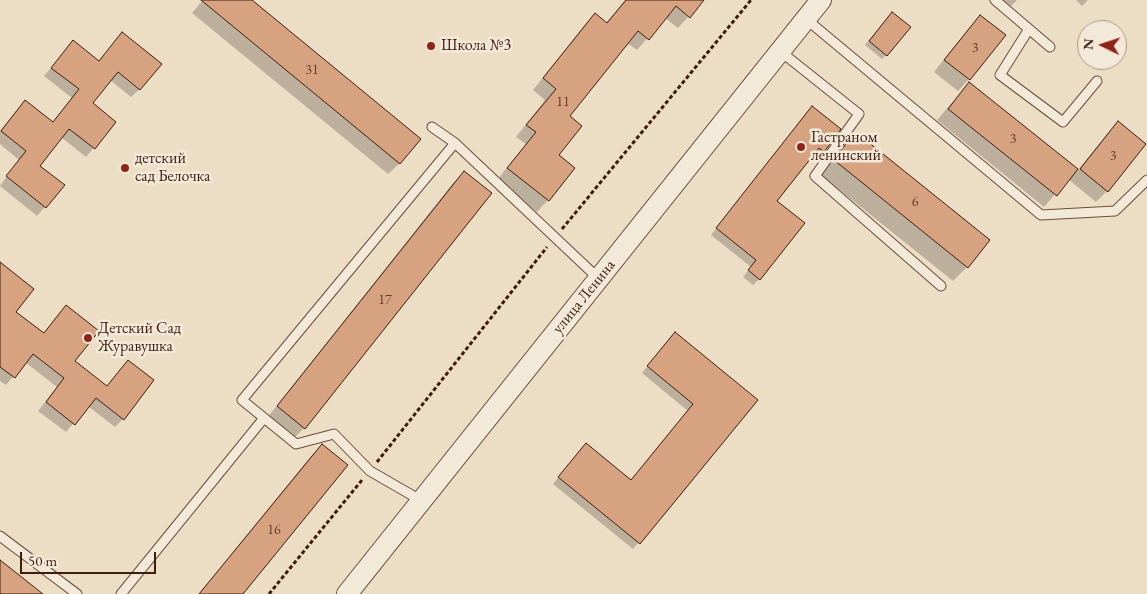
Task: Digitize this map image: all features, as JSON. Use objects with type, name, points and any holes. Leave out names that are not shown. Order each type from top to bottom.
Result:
[{"type":"street","name":"улица Ленина","points":[[347,594],[821,0]]},
{"type":"lane","points":[[995,0],[1050,47]]},
{"type":"lane","points":[[806,18],[1041,215],[1115,211],[1147,180]]},
{"type":"lane","points":[[1029,29],[1000,75],[1063,122],[1097,81]]},
{"type":"lane","points":[[780,51],[859,114],[815,176],[941,286]]},
{"type":"lane","points":[[432,127],[455,143],[599,279]]},
{"type":"lane","points":[[422,501],[370,471],[334,434],[296,444],[242,400],[455,143]]},
{"type":"lane","points":[[121,594],[264,418]]},
{"type":"lane","points":[[0,536],[77,594]]},
{"type":"path","points":[[270,594],[554,238],[751,0]]},
{"type":"building","points":[[201,0],[252,0],[421,139],[400,164]]},
{"type":"building","points":[[626,0],[704,0],[690,18],[676,6],[649,40],[638,31],[570,116],[582,126],[559,155],[575,168],[549,201],[507,168],[536,132],[526,125],[556,89],[543,78],[595,13],[607,23]]},
{"type":"building","points":[[892,12],[911,27],[887,56],[869,41]]},
{"type":"building","points":[[980,15],[1006,35],[970,80],[944,60]]},
{"type":"building","points":[[122,32],[162,64],[140,90],[118,72],[93,103],[116,122],[95,149],[69,129],[40,166],[65,185],[46,208],[6,176],[26,151],[1,131],[25,100],[53,122],[79,89],[51,68],[73,40],[99,61]]},
{"type":"building","points":[[969,82],[1078,169],[1057,196],[948,109]]},
{"type":"building","points":[[812,106],[841,129],[824,152],[819,148],[777,201],[805,223],[760,280],[748,270],[756,260],[716,228]]},
{"type":"building","points":[[1118,121],[1146,144],[1108,192],[1080,169]]},
{"type":"building","points":[[851,137],[857,142],[862,137],[990,240],[968,268],[834,160]]},
{"type":"building","points":[[464,171],[492,193],[305,429],[277,406]]},
{"type":"building","points":[[0,262],[34,289],[16,312],[44,333],[66,305],[99,331],[75,361],[107,386],[128,360],[154,380],[124,420],[96,398],[75,425],[46,402],[64,378],[33,354],[15,378],[0,367]]},
{"type":"building","points":[[675,332],[758,400],[640,544],[558,477],[586,443],[631,480],[693,404],[647,366]]},
{"type":"building","points":[[322,444],[348,465],[243,594],[199,594]]},
{"type":"building","points":[[0,560],[43,594],[0,594]]},
{"type":"place","name":"Школа №3","points":[[431,46]]},
{"type":"place","name":"Гастраном ленинский","points":[[801,147]]},
{"type":"place","name":"детский сад Белочка","points":[[125,168]]},
{"type":"place","name":"Детский Сад Журавушка","points":[[88,338]]}]
